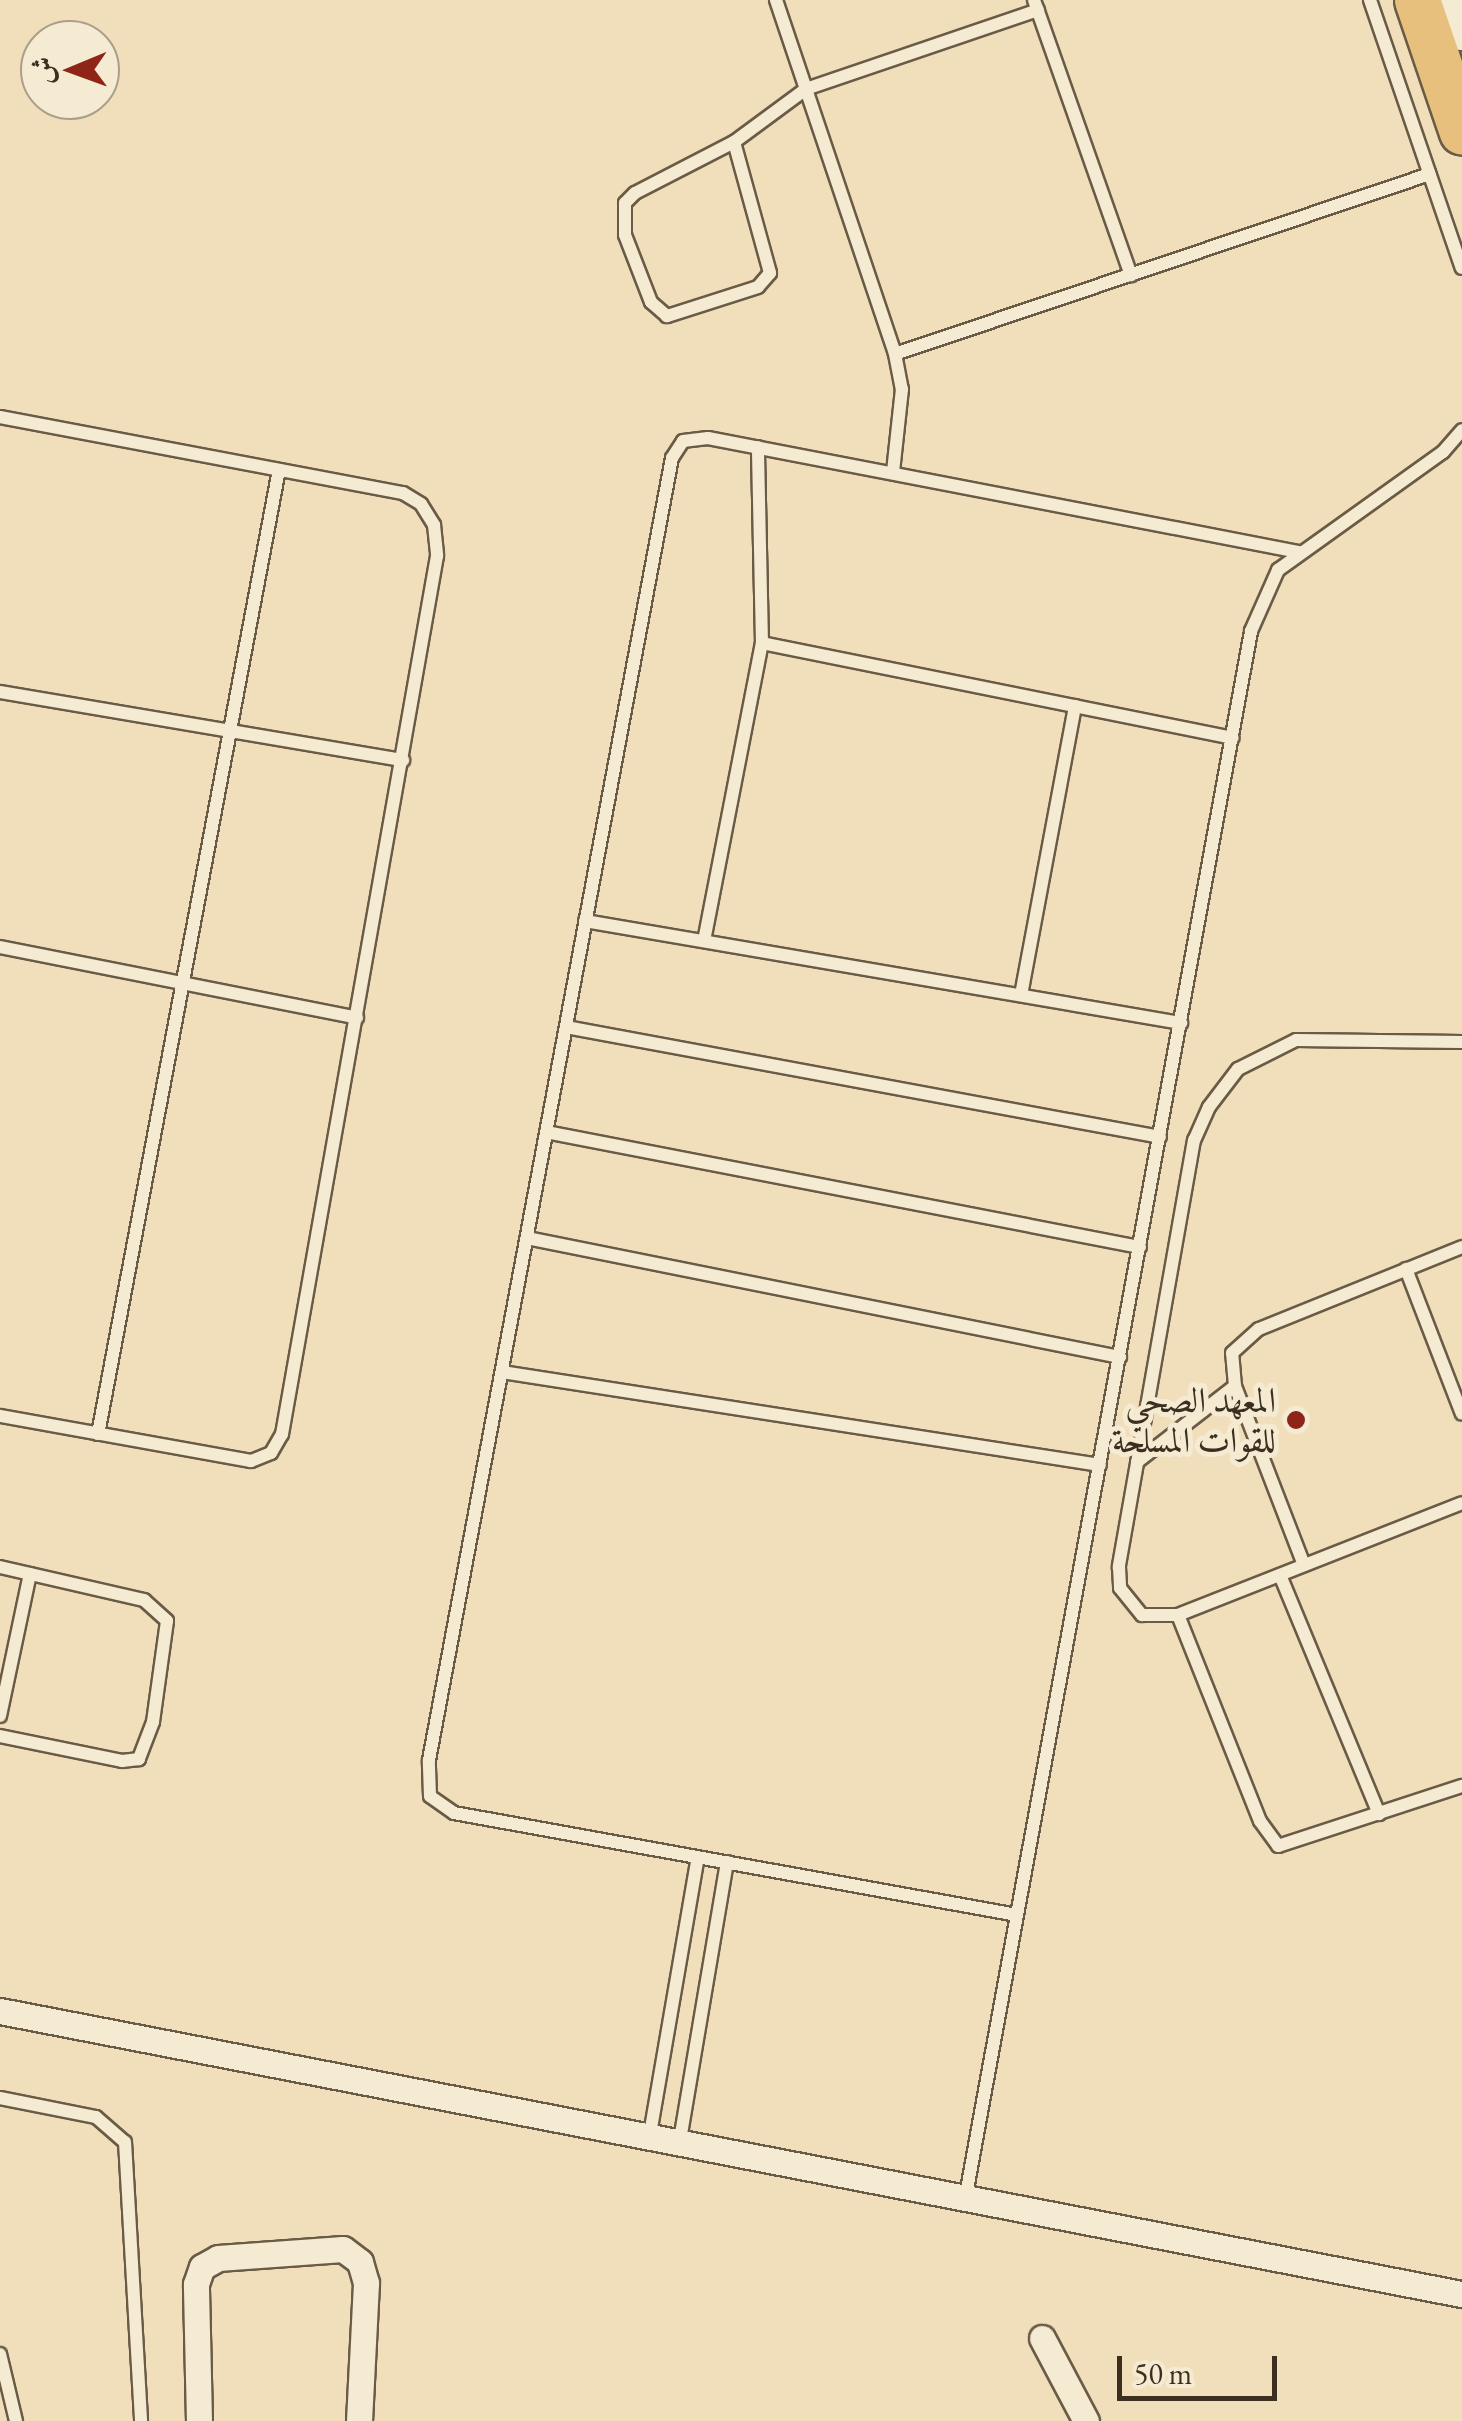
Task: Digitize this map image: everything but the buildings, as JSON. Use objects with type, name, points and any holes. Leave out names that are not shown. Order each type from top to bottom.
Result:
[{"type":"highway","points":[[1417,0],[1462,132]]},
{"type":"main road","points":[[1451,0],[1462,32]]},
{"type":"street","points":[[0,2011],[1462,2294]]},
{"type":"street","points":[[198,2421],[196,2284],[202,2267],[218,2258],[343,2250],[360,2262],[366,2283],[358,2421]]},
{"type":"street","points":[[1042,2338],[1086,2421]]},
{"type":"lane","points":[[776,0],[896,354],[902,389],[893,472]]},
{"type":"lane","points":[[1370,0],[1462,268]]},
{"type":"lane","points":[[734,142],[770,274],[758,287],[667,316],[651,302],[625,235],[624,203],[734,142],[806,89],[1036,5],[1131,275]]},
{"type":"lane","points":[[896,354],[1430,174]]},
{"type":"lane","points":[[0,418],[404,493],[421,504],[434,526],[434,585],[282,1434],[271,1453],[228,1459],[0,1416]]},
{"type":"lane","points":[[966,2195],[1232,738],[1263,596],[1299,552],[1442,452],[1462,430]]},
{"type":"lane","points":[[1017,1915],[454,1812],[430,1796],[430,1760],[672,458],[682,441],[694,438],[893,472],[1299,552]]},
{"type":"lane","points":[[704,941],[762,643],[758,448]]},
{"type":"lane","points":[[98,1434],[278,470]]},
{"type":"lane","points":[[762,643],[1232,738]]},
{"type":"lane","points":[[0,692],[403,760]]},
{"type":"lane","points":[[1021,995],[1075,706]]},
{"type":"lane","points":[[585,921],[1182,1023]]},
{"type":"lane","points":[[0,947],[357,1018]]},
{"type":"lane","points":[[566,1027],[1160,1137]]},
{"type":"lane","points":[[1462,1042],[1296,1040],[1238,1069],[1209,1107],[1194,1140],[1137,1462],[1120,1588],[1142,1615],[1178,1616],[1462,1502]]},
{"type":"lane","points":[[546,1132],[1140,1247]]},
{"type":"lane","points":[[527,1238],[1120,1356]]},
{"type":"lane","points":[[1304,1565],[1235,1386],[1230,1368],[1238,1342],[1462,1247]]},
{"type":"lane","points":[[1406,1270],[1462,1414]]},
{"type":"lane","points":[[502,1372],[1100,1465]]},
{"type":"lane","points":[[1137,1462],[1235,1386]]},
{"type":"lane","points":[[0,1568],[144,1600],[162,1611],[167,1634],[146,1750],[130,1762],[0,1736]]},
{"type":"lane","points":[[0,1716],[30,1574]]},
{"type":"lane","points":[[1280,1574],[1379,1814]]},
{"type":"lane","points":[[1178,1616],[1268,1838],[1292,1845],[1462,1786]]},
{"type":"lane","points":[[650,2134],[698,1857]]},
{"type":"lane","points":[[680,2140],[727,1862]]},
{"type":"lane","points":[[0,2098],[96,2117],[125,2142],[141,2421]]},
{"type":"lane","points":[[0,2354],[16,2421]]},
{"type":"place","name":"المعهد الصحي للقوات المسلحة","points":[[1296,1420]]}]
